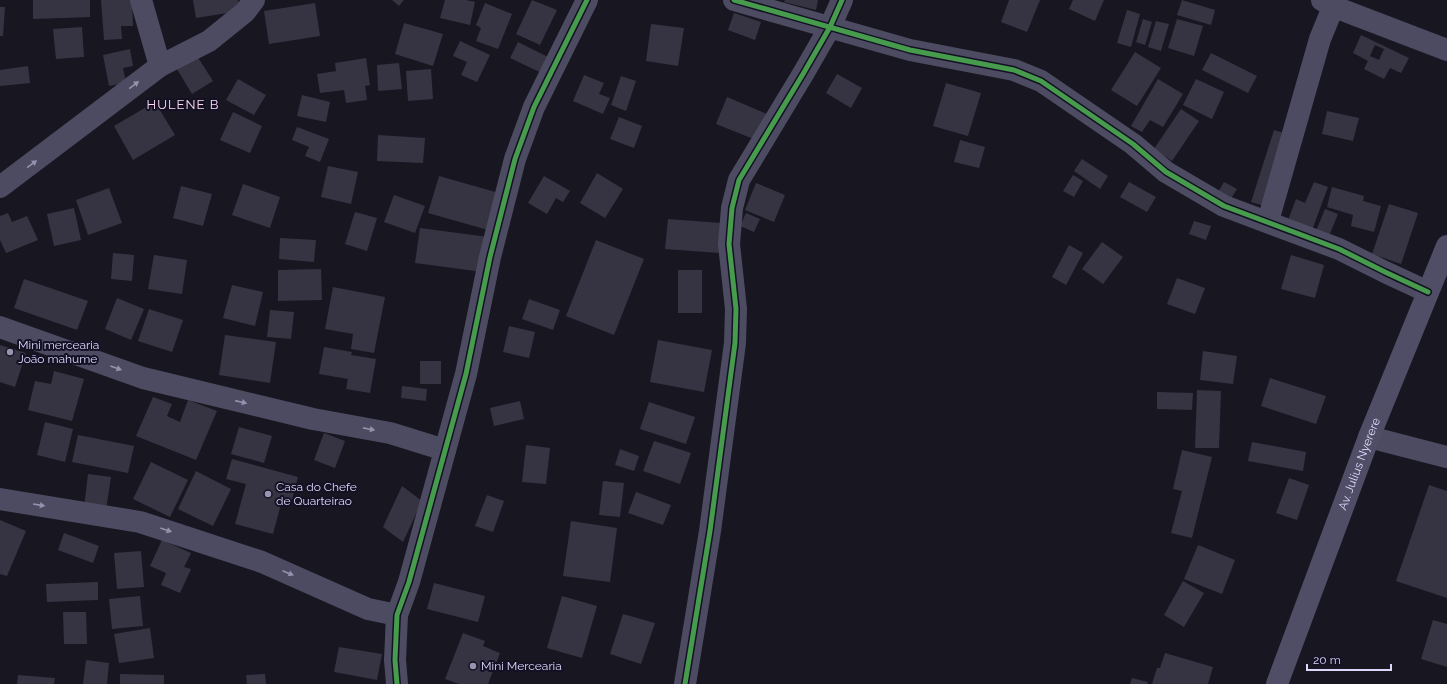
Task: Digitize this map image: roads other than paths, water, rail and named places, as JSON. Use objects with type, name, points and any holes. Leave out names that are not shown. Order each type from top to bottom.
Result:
[{"type":"main road","name":"Av. Julius Nyerere","points":[[1277,684],[1369,437],[1447,246]]},
{"type":"street","points":[[141,0],[160,66]]},
{"type":"street","points":[[0,187],[160,66],[209,41],[245,12],[254,0]]},
{"type":"street","points":[[400,682],[395,660],[397,615],[410,582],[466,374],[490,257],[515,159],[534,107],[587,0]]},
{"type":"street","points":[[734,0],[910,50],[1014,70],[1041,82],[1133,144],[1166,172],[1224,206],[1268,221],[1339,249],[1428,292]]},
{"type":"street","points":[[685,684],[710,531],[735,343],[736,309],[729,244],[732,208],[739,180],[830,27],[842,0]]},
{"type":"street","points":[[1268,221],[1330,2],[1447,50]]},
{"type":"street","points":[[0,327],[143,378],[313,419],[390,433],[445,450]]},
{"type":"street","points":[[1369,437],[1447,457]]},
{"type":"street","points":[[0,499],[140,522],[262,562],[368,609],[397,615]]},
{"type":"place","name":"Mini mercearia João mahume","points":[[10,352]]},
{"type":"place","name":"Casa do Chefe de Quarteirao","points":[[268,494]]},
{"type":"place","name":"Mini Mercearia","points":[[473,666]]},
{"type":"district","name":"HULENE B","points":[[183,104]]}]
